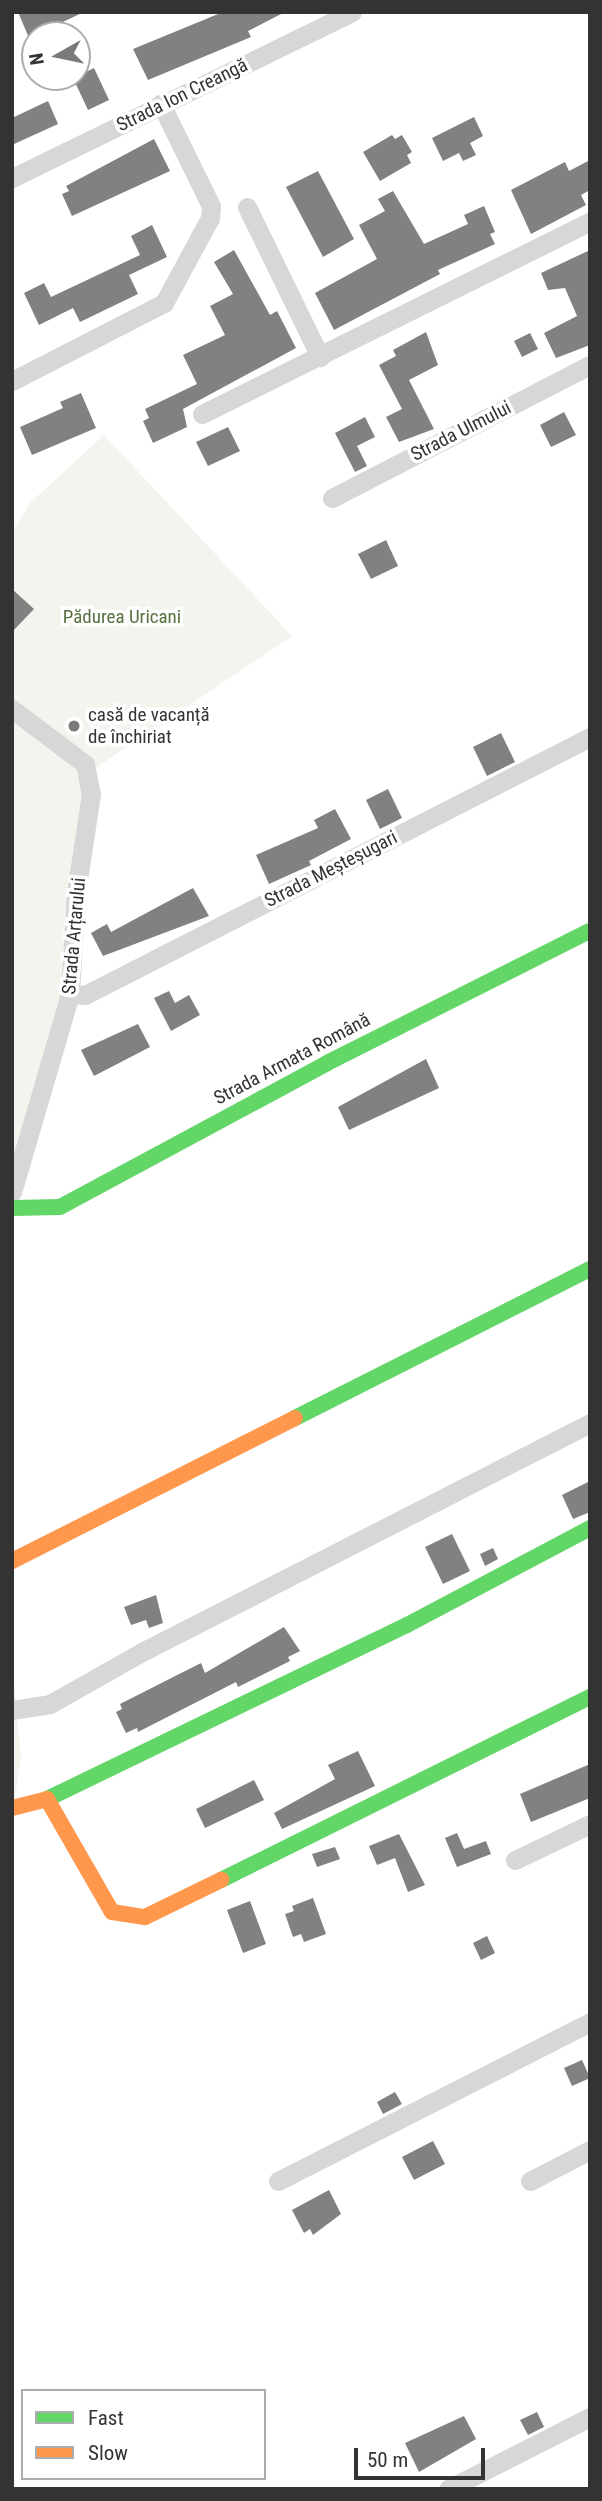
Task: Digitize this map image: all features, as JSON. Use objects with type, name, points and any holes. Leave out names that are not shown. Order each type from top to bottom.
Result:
[{"type":"street","name":"Strada Ion Creangă","points":[[12,178],[352,12]]},
{"type":"street","points":[[12,381],[164,303],[210,218],[211,206],[161,104]]},
{"type":"street","points":[[247,207],[320,357]]},
{"type":"street","points":[[202,414],[590,221]]},
{"type":"street","name":"Strada Ulmului","points":[[332,498],[590,365]]},
{"type":"street","name":"Strada Arțarului","points":[[12,709],[85,764],[89,774],[70,994],[12,1192]]},
{"type":"street","name":"Strada Meșteșugari","points":[[70,994],[85,995],[590,737]]},
{"type":"street","name":"Strada Armata Română","points":[[12,1208],[60,1207],[327,1063],[590,931]]},
{"type":"street","points":[[12,1561],[590,1269]]},
{"type":"street","points":[[12,1710],[50,1704],[152,1646],[590,1423]]},
{"type":"street","points":[[12,1808],[47,1799],[407,1625],[590,1528]]},
{"type":"street","points":[[47,1799],[112,1912],[145,1917],[590,1697]]},
{"type":"street","points":[[515,1860],[590,1824]]},
{"type":"street","points":[[278,2181],[590,2022]]},
{"type":"street","points":[[530,2181],[590,2150]]},
{"type":"street","points":[[448,2489],[590,2417]]},
{"type":"green space","name":"Pădurea Uricani","points":[[104,435],[292,636],[84,776],[65,985],[12,1176],[12,532],[31,502]]},
{"type":"green space","points":[[12,1656],[21,1759],[12,1817]]},
{"type":"building","points":[[18,12],[84,12],[65,21],[22,21]]},
{"type":"building","points":[[223,12],[285,12],[248,31],[251,37],[148,80],[133,49]]},
{"type":"building","points":[[94,68],[109,100],[88,110],[79,91],[91,91],[91,69]]},
{"type":"building","points":[[48,101],[58,124],[12,145],[12,118]]},
{"type":"building","points":[[474,117],[483,136],[470,143],[476,155],[463,161],[459,153],[443,161],[432,138]]},
{"type":"building","points":[[392,135],[395,139],[402,135],[412,152],[407,155],[411,163],[380,181],[363,152]]},
{"type":"building","points":[[154,139],[170,171],[72,216],[62,194],[69,191],[66,186]]},
{"type":"building","points":[[590,160],[590,190],[581,195],[586,205],[531,234],[511,190],[565,162],[569,171]]},
{"type":"building","points":[[318,171],[354,239],[323,257],[286,187]]},
{"type":"building","points":[[393,191],[424,244],[468,224],[464,215],[484,206],[495,232],[490,234],[495,244],[438,270],[440,274],[334,330],[315,293],[377,259],[359,225],[385,211],[378,199]]},
{"type":"building","points":[[152,225],[167,257],[129,275],[138,294],[80,322],[73,308],[39,325],[24,293],[44,283],[51,297],[140,255],[131,236]]},
{"type":"building","points":[[234,250],[270,315],[277,311],[296,348],[183,409],[187,427],[153,443],[143,421],[149,418],[145,409],[197,384],[183,355],[225,335],[210,306],[233,294],[214,262]]},
{"type":"building","points":[[590,250],[590,345],[556,358],[544,333],[577,316],[565,288],[548,290],[541,273]]},
{"type":"building","points":[[426,332],[438,365],[409,380],[434,429],[399,442],[386,417],[402,409],[379,365],[396,356],[393,350]]},
{"type":"building","points":[[530,333],[538,349],[522,357],[514,341]]},
{"type":"building","points":[[81,393],[96,428],[32,455],[20,427],[63,408],[60,402]]},
{"type":"building","points":[[564,412],[576,435],[551,447],[540,425]]},
{"type":"building","points":[[365,417],[375,437],[357,446],[367,466],[355,472],[335,433]]},
{"type":"building","points":[[228,427],[240,451],[208,466],[196,442]]},
{"type":"building","points":[[386,540],[398,566],[371,579],[358,554]]},
{"type":"building","points":[[12,589],[34,609],[12,632]]},
{"type":"building","points":[[501,733],[515,762],[487,776],[473,747]]},
{"type":"building","points":[[388,789],[402,818],[380,829],[366,800]]},
{"type":"building","points":[[335,809],[351,839],[309,861],[311,865],[269,884],[256,855],[318,828],[314,820]]},
{"type":"building","points":[[193,888],[209,916],[103,956],[91,933],[107,924],[111,932]]},
{"type":"building","points":[[169,991],[175,1003],[189,995],[200,1015],[171,1031],[154,998]]},
{"type":"building","points":[[138,1024],[150,1047],[94,1076],[81,1050]]},
{"type":"building","points":[[426,1059],[439,1088],[349,1130],[338,1107]]},
{"type":"building","points":[[590,1481],[590,1512],[573,1519],[562,1495]]},
{"type":"building","points":[[452,1534],[470,1571],[443,1584],[425,1547]]},
{"type":"building","points":[[493,1548],[498,1559],[485,1566],[480,1554]]},
{"type":"building","points":[[156,1595],[163,1623],[149,1628],[146,1620],[131,1625],[124,1607]]},
{"type":"building","points":[[284,1627],[300,1651],[288,1657],[290,1661],[238,1687],[236,1682],[138,1732],[137,1728],[126,1733],[116,1712],[122,1709],[120,1704],[201,1663],[205,1673]]},
{"type":"building","points":[[358,1751],[375,1786],[282,1829],[274,1813],[335,1779],[328,1765]]},
{"type":"building","points":[[590,1764],[590,1798],[531,1822],[520,1794]]},
{"type":"building","points":[[254,1780],[264,1800],[205,1828],[196,1809]]},
{"type":"building","points":[[457,1833],[464,1849],[486,1841],[491,1854],[457,1867],[445,1838]]},
{"type":"building","points":[[399,1834],[425,1885],[408,1892],[395,1858],[377,1865],[369,1846]]},
{"type":"building","points":[[335,1847],[340,1859],[317,1867],[312,1854]]},
{"type":"building","points":[[313,1898],[326,1934],[304,1942],[301,1934],[293,1937],[285,1914],[294,1911],[292,1906]]},
{"type":"building","points":[[250,1901],[266,1944],[243,1953],[227,1910]]},
{"type":"building","points":[[487,1936],[495,1953],[481,1960],[473,1943]]},
{"type":"building","points":[[582,2060],[590,2078],[572,2086],[564,2068]]},
{"type":"building","points":[[395,2092],[402,2104],[383,2114],[377,2102]]},
{"type":"building","points":[[433,2141],[445,2164],[414,2180],[402,2157]]},
{"type":"building","points":[[329,2190],[341,2214],[313,2235],[310,2229],[304,2233],[292,2210]]},
{"type":"building","points":[[537,2412],[544,2427],[528,2435],[520,2420]]},
{"type":"building","points":[[464,2416],[476,2439],[419,2472],[405,2443]]},
{"type":"traffic: fast","points":[[12,1208],[60,1207],[327,1063],[590,931]]},
{"type":"traffic: fast","points":[[295,1418],[590,1269]]},
{"type":"traffic: fast","points":[[47,1799],[407,1625],[590,1528]]},
{"type":"traffic: fast","points":[[221,1880],[590,1697]]},
{"type":"traffic: slow","points":[[12,1561],[295,1418]]},
{"type":"traffic: slow","points":[[12,1808],[47,1799],[112,1912],[145,1917],[221,1880]]},
{"type":"place","name":"casă de vacanță de închiriat","points":[[74,726]]}]
